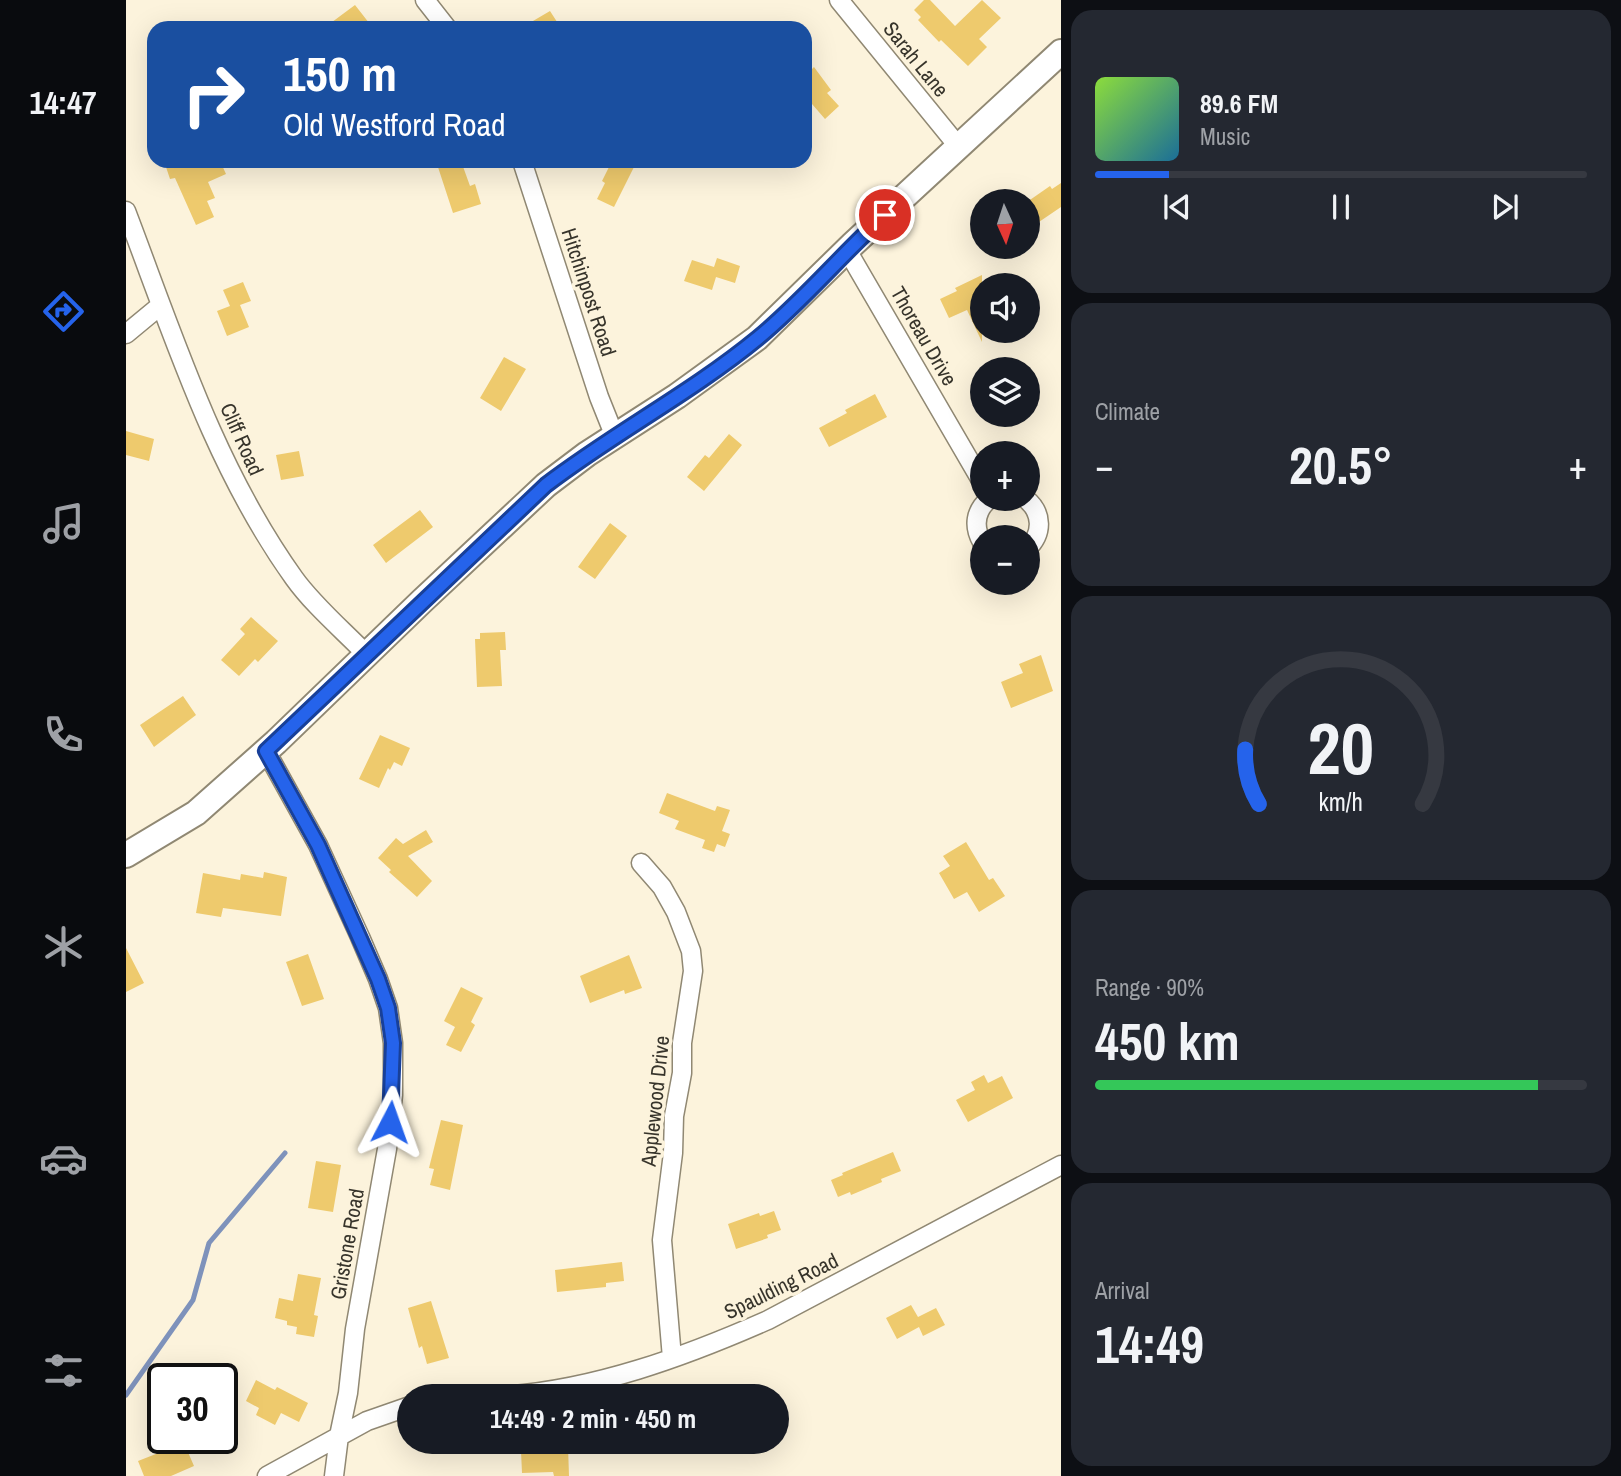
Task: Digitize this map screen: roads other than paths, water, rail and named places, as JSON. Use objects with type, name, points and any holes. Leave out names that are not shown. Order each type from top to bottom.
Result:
[{"type":"main road","points":[[126,855],[196,813],[368,656],[422,601],[546,485],[757,338],[847,250],[1061,51]]},
{"type":"street","points":[[425,0],[442,21]]},
{"type":"street","name":"Sarah Lane","points":[[839,0],[958,146]]},
{"type":"street","name":"Hitchinpost Road","points":[[525,168],[599,397],[615,437]]},
{"type":"street","name":"Cliff Road","points":[[126,211],[229,471],[261,529],[296,581],[368,656]]},
{"type":"street","name":"Thoreau Drive","points":[[847,250],[970,461]]},
{"type":"street","points":[[126,334],[161,305]]},
{"type":"street","name":"Gristone Road","points":[[266,751],[318,845],[360,937],[388,1008],[393,1043],[393,1095],[387,1149],[355,1329],[348,1393],[334,1476]]},
{"type":"street","name":"Applewood Drive","points":[[640,863],[662,887],[676,912],[691,951],[693,971],[682,1043],[682,1073],[674,1116],[673,1153],[662,1240],[672,1358]]},
{"type":"street","name":"Spaulding Road","points":[[579,1384],[624,1374],[672,1358],[768,1320],[1061,1165]]},
{"type":"street","points":[[267,1476],[367,1421],[397,1411]]},
{"type":"waterway","points":[[126,1395],[193,1300],[209,1243],[285,1153]]}]
